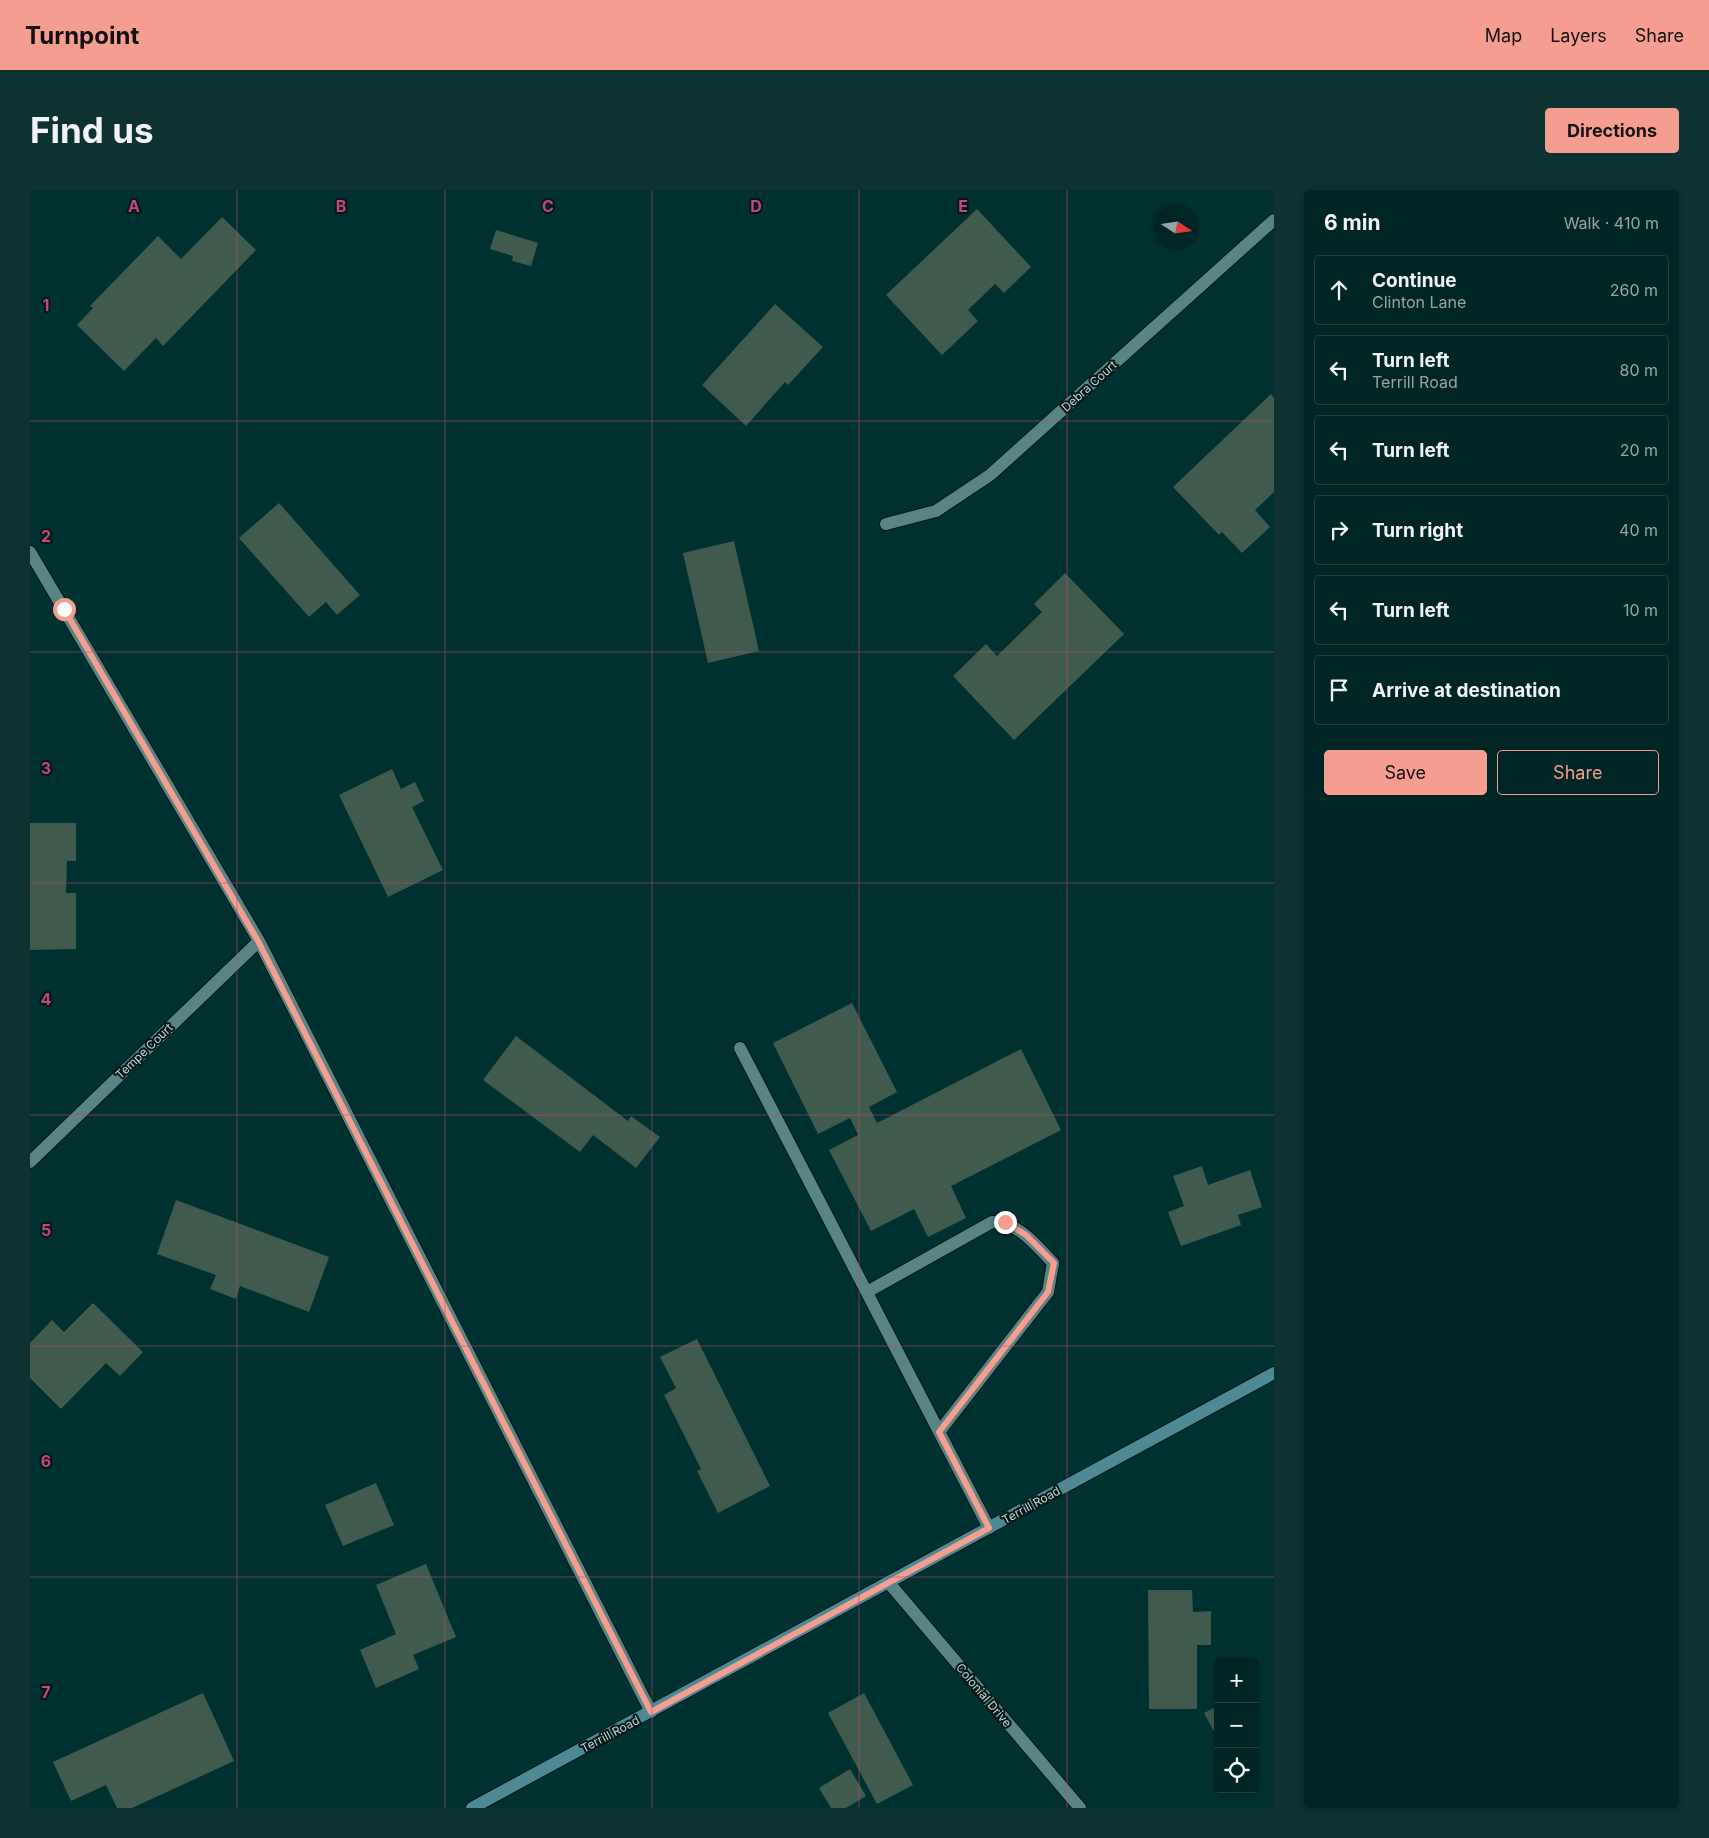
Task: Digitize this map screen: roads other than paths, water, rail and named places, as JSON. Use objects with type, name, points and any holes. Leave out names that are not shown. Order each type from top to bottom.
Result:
[{"type":"street","name":"Debra Court","points":[[886,524],[936,511],[990,476],[1274,220]]},
{"type":"street","points":[[30,552],[258,941],[651,1712]]},
{"type":"street","name":"Tempe Court","points":[[30,1162],[258,941]]},
{"type":"street","points":[[740,1048],[989,1528]]},
{"type":"street","points":[[867,1292],[992,1222],[1005,1222],[1026,1235],[1054,1263],[1048,1292],[939,1432]]},
{"type":"street","name":"Terrill Road","points":[[472,1808],[1274,1373]]},
{"type":"street","name":"Colonial Drive","points":[[889,1583],[1080,1808]]}]
